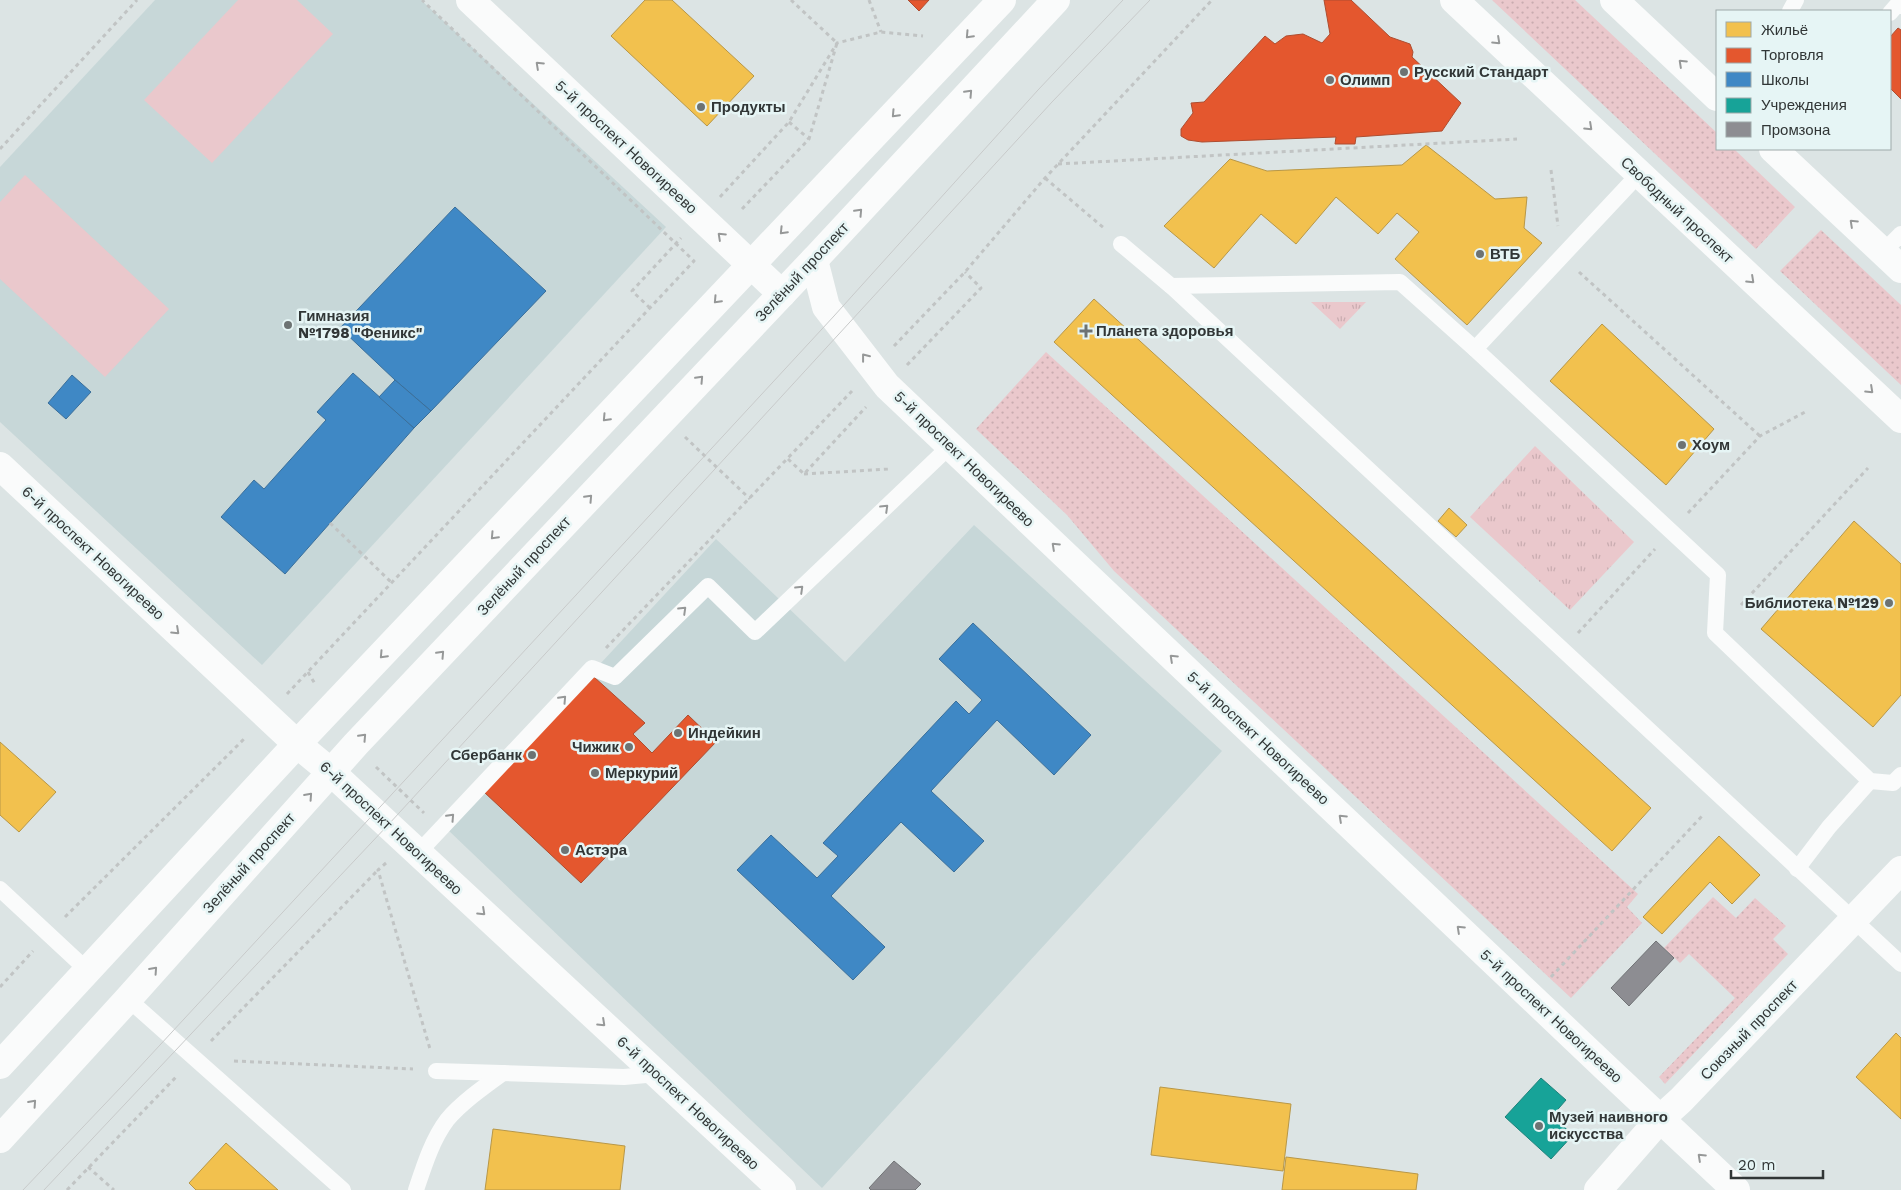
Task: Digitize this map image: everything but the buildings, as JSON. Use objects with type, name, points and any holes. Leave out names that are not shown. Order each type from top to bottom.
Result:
[{"type":"main road","points":[[0,1065],[297,744],[1002,0]]},
{"type":"main road","name":"Зелёный проспект","points":[[0,1139],[331,772],[814,260],[1056,0]]},
{"type":"main road","name":"Свободный проспект","points":[[1454,0],[1901,419]]},
{"type":"main road","points":[[1614,0],[1716,96]]},
{"type":"main road","name":"5-й проспект Новогиреево","points":[[477,2],[782,294]]},
{"type":"main road","points":[[1774,150],[1895,252]]},
{"type":"main road","name":"5-й проспект Новогиреево","points":[[814,260],[826,306],[887,386],[1736,1190]]},
{"type":"main road","name":"6-й проспект Новогиреево","points":[[0,466],[297,744],[331,772],[782,1190]]},
{"type":"main road","name":"Союзный проспект","points":[[1598,1190],[1660,1119],[1681,1100],[1901,870]]},
{"type":"lane","points":[[1891,12],[1897,5],[1901,6]]},
{"type":"lane","points":[[1475,349],[1639,174]]},
{"type":"lane","points":[[1121,244],[1171,286],[1901,964]]},
{"type":"lane","points":[[1171,286],[1400,282],[1475,349],[1718,575],[1715,633],[1870,781],[1893,783],[1901,775]]},
{"type":"lane","points":[[413,849],[592,668],[615,676],[708,586],[755,632],[950,446]]},
{"type":"lane","points":[[1797,869],[1829,827],[1870,781]]},
{"type":"lane","points":[[0,889],[87,970]]},
{"type":"lane","points":[[128,999],[343,1190]]},
{"type":"lane","points":[[436,1070],[624,1077],[657,1074]]},
{"type":"lane","points":[[416,1190],[427,1156],[448,1120],[480,1089],[503,1073]]},
{"type":"path","points":[[0,149],[137,0]]},
{"type":"path","points":[[0,987],[48,934],[267,716],[694,261],[422,0]]},
{"type":"path","points":[[791,0],[837,43]]},
{"type":"path","points":[[869,0],[881,32]]},
{"type":"path","points":[[891,350],[965,272],[1044,178],[1212,0]]},
{"type":"path","points":[[718,200],[789,122],[837,43],[881,32],[923,36]]},
{"type":"path","points":[[742,209],[809,139],[837,43]]},
{"type":"path","points":[[789,122],[809,139]]},
{"type":"path","points":[[1057,164],[1517,139]]},
{"type":"path","points":[[1551,170],[1562,257],[1760,436]]},
{"type":"path","points":[[1044,178],[1121,244]]},
{"type":"path","points":[[650,308],[632,291],[684,235]]},
{"type":"path","points":[[801,446],[859,384]]},
{"type":"path","points":[[1562,650],[1760,436],[1807,411]]},
{"type":"path","points":[[684,436],[750,499]]},
{"type":"path","points":[[804,474],[928,467]]},
{"type":"path","points":[[1715,633],[1868,468]]},
{"type":"path","points":[[330,523],[392,583]]},
{"type":"path","points":[[372,762],[430,818]]},
{"type":"path","points":[[1531,997],[1720,797]]},
{"type":"path","points":[[67,1190],[378,870],[413,849]]},
{"type":"path","points":[[194,1059],[436,1070],[378,870]]},
{"type":"path","points":[[88,1167],[114,1190]]},
{"type":"shaded area","name":"Гимназия №1798 \"Феникс\"","points":[[155,0],[421,0],[666,227],[262,665],[0,422],[0,167]]},
{"type":"shaded area","points":[[974,525],[1222,751],[822,1188],[447,829],[716,539],[845,662]]},
{"type":"green space","points":[[238,0],[297,0],[333,34],[212,163],[144,100]]},
{"type":"green space","points":[[1492,0],[1575,0],[1716,132],[1716,150],[1735,150],[1795,207],[1756,249]]},
{"type":"green space","points":[[25,175],[169,309],[105,377],[0,279],[0,202]]},
{"type":"green space","points":[[1821,230],[1901,305],[1901,385],[1780,271]]},
{"type":"green space","points":[[1311,302],[1366,302],[1340,329]]},
{"type":"green space","points":[[1046,352],[1638,894],[1627,907],[1642,923],[1571,998],[1114,571],[1067,515],[976,429]]},
{"type":"green space","points":[[1535,446],[1634,542],[1570,610],[1470,517]]},
{"type":"green space","points":[[1713,897],[1736,918],[1755,898],[1786,926],[1773,939],[1788,954],[1665,1084],[1659,1077],[1735,998],[1689,954],[1680,963],[1664,948]]},
{"type":"tram line","points":[[23,1190],[123,1085],[834,316],[1038,90],[1123,0]]},
{"type":"tram line","points":[[44,1190],[388,825],[1052,102],[1150,0]]},
{"type":"place","name":"Русский Стандарт","points":[[1404,72]]},
{"type":"place","name":"Олимп","points":[[1330,80]]},
{"type":"place","name":"Продукты","points":[[701,107]]},
{"type":"place","name":"ВТБ","points":[[1480,254]]},
{"type":"place","name":"Гимназия №1798 \"Феникс\"","points":[[288,325]]},
{"type":"place","name":"Планета здоровья","points":[[1086,331]]},
{"type":"place","name":"Хоум","points":[[1682,445]]},
{"type":"place","name":"Библиотека №129","points":[[1889,603]]},
{"type":"place","name":"Индейкин","points":[[678,733]]},
{"type":"place","name":"Чижик","points":[[629,747]]},
{"type":"place","name":"Сбербанк","points":[[532,755]]},
{"type":"place","name":"Меркурий","points":[[595,773]]},
{"type":"place","name":"Астэра","points":[[565,850]]},
{"type":"place","name":"Музей наивного искусства","points":[[1539,1126]]}]
